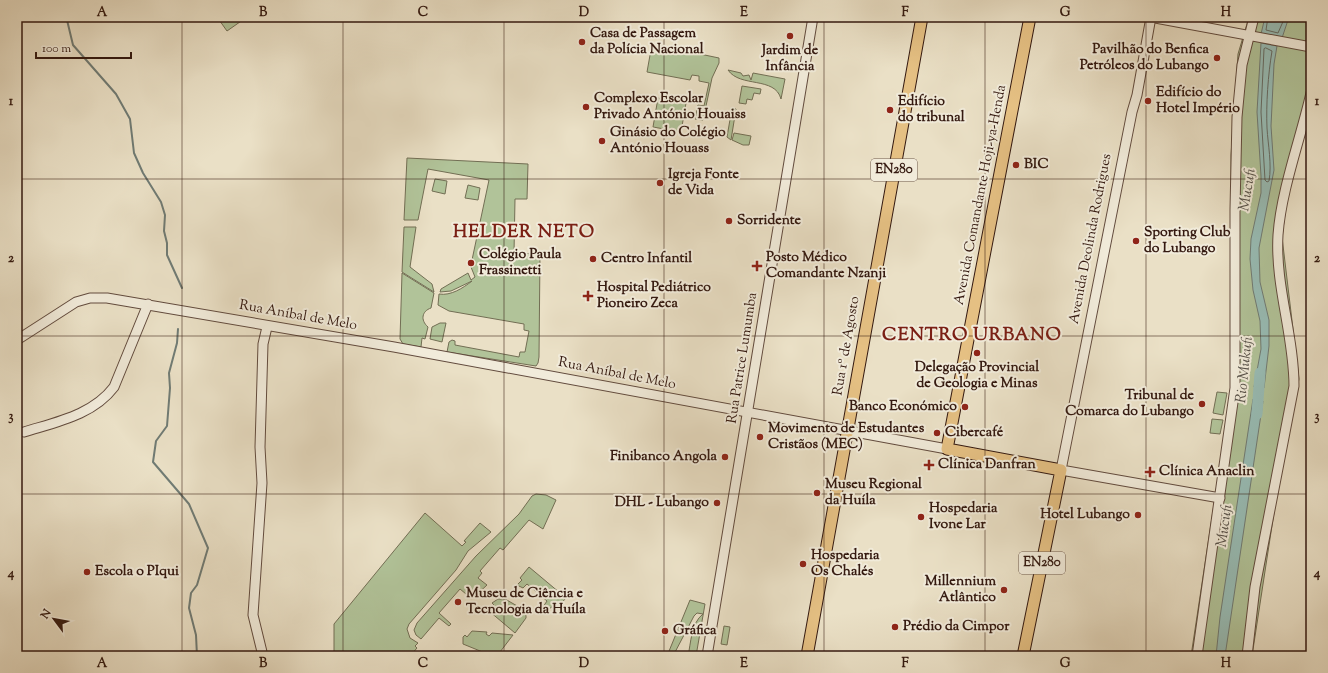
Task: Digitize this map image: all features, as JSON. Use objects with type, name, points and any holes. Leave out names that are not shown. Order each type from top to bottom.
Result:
[{"type":"main road","name":"Rua 1º de Agosto","points":[[807,656],[922,17]]},
{"type":"main road","name":"Avenida Comandante Hoji-ya-Henda","points":[[946,449],[1030,17]]},
{"type":"main road","name":"Rua Aníbal de Melo","points":[[946,449],[1061,470]]},
{"type":"main road","name":"Avenida Deolinda Rodrigues","points":[[1023,656],[1061,470]]},
{"type":"street","name":"Rua Patrice Lumumba","points":[[708,656],[813,17]]},
{"type":"street","points":[[1151,17],[1311,47]]},
{"type":"street","name":"Avenida Deolinda Rodrigues","points":[[1061,470],[1132,112],[1137,95],[1151,17]]},
{"type":"street","points":[[1197,656],[1235,388],[1235,209],[1237,117],[1242,65],[1248,36],[1254,17]]},
{"type":"street","points":[[1247,656],[1255,586],[1294,386],[1294,370],[1280,275],[1278,235],[1289,180],[1311,93]]},
{"type":"street","name":"Rua Aníbal de Melo","points":[[17,340],[76,302],[90,298],[108,298],[148,304],[267,327],[394,347],[748,414],[946,449]]},
{"type":"street","points":[[24,432],[71,417],[92,407],[106,397],[114,386],[148,304]]},
{"type":"street","points":[[263,656],[253,615],[262,483],[260,447],[263,344],[267,327]]},
{"type":"street","name":"Rua Aníbal de Melo","points":[[1061,470],[1220,498]]},
{"type":"green space","points":[[217,17],[247,17],[227,31]]},
{"type":"green space","points":[[1249,17],[1311,17],[1311,103],[1287,198],[1282,237],[1299,379],[1277,493],[1252,656],[1191,656],[1229,405],[1232,374],[1231,155],[1238,54]]},
{"type":"green space","points":[[652,44],[719,58],[719,63],[712,78],[703,120],[695,119],[698,105],[704,106],[709,83],[699,81],[699,76],[692,75],[690,80],[647,72]]},
{"type":"green space","points":[[728,70],[741,73],[743,76],[749,75],[751,80],[753,73],[785,79],[781,99],[772,87],[765,84],[740,79]]},
{"type":"green space","points":[[742,86],[761,89],[760,94],[754,93],[752,100],[747,99],[746,104],[739,103]]},
{"type":"green space","points":[[658,98],[686,103],[681,132],[653,127]]},
{"type":"green space","points":[[732,108],[736,109],[731,140],[727,137]]},
{"type":"green space","points":[[734,133],[751,136],[749,145],[743,145],[732,140]]},
{"type":"green space","points":[[407,158],[528,164],[527,199],[515,199],[514,253],[540,254],[539,357],[536,366],[447,352],[449,342],[452,340],[455,341],[455,345],[519,357],[520,352],[525,352],[529,331],[524,330],[524,324],[449,311],[438,305],[439,294],[452,293],[461,289],[472,281],[451,291],[440,292],[441,289],[468,273],[471,280],[475,277],[471,267],[472,260],[489,180],[428,169],[418,220],[404,220]]},
{"type":"green space","points":[[435,179],[447,181],[445,194],[432,191]]},
{"type":"green space","points":[[468,185],[480,188],[478,200],[465,198]]},
{"type":"green space","points":[[404,227],[416,227],[410,267],[432,284],[434,292],[402,272]]},
{"type":"green space","points":[[402,273],[434,293],[431,308],[424,313],[423,316],[424,322],[428,327],[425,339],[422,338],[421,347],[403,344],[400,339]]},
{"type":"green space","points":[[440,323],[446,323],[442,342],[430,339],[432,327]]},
{"type":"green space","points":[[1217,392],[1227,393],[1223,415],[1213,413]]},
{"type":"green space","points":[[1212,419],[1223,420],[1220,434],[1210,433]]},
{"type":"green space","points":[[536,494],[546,495],[556,500],[543,529],[529,520],[503,550],[500,548],[480,571],[482,573],[478,578],[487,585],[472,599],[460,589],[439,613],[451,624],[449,626],[439,618],[421,639],[416,635],[414,630],[417,623],[476,556],[519,514],[532,496]]},
{"type":"green space","points":[[425,513],[462,546],[466,542],[464,541],[480,523],[491,532],[468,551],[456,570],[409,624],[407,629],[410,638],[418,643],[415,646],[417,648],[410,656],[334,656],[334,624]]},
{"type":"green space","points":[[529,567],[566,598],[556,609],[553,606],[545,612],[543,607],[547,601],[527,584],[523,588],[517,585],[522,580],[520,578]]},
{"type":"green space","points":[[498,599],[505,599],[526,611],[526,618],[515,633],[489,611],[494,605],[492,603]]},
{"type":"green space","points":[[690,600],[705,604],[696,656],[688,656],[694,628],[699,618],[703,614],[697,613],[673,656],[667,656]]},
{"type":"green space","points":[[724,626],[730,627],[727,645],[721,644]]},
{"type":"green space","points":[[472,631],[487,632],[486,634],[489,636],[492,633],[513,635],[500,652],[490,655],[463,644],[463,637],[465,635],[467,637]]},
{"type":"water","points":[[1265,17],[1289,17],[1282,38],[1261,34]]},
{"type":"water","points":[[1261,43],[1277,46],[1274,64],[1271,126],[1274,170],[1259,248],[1260,282],[1269,320],[1269,346],[1264,388],[1254,387],[1261,349],[1260,321],[1253,290],[1250,259],[1251,239],[1261,193],[1257,112]]},
{"type":"water","points":[[1253,399],[1263,401],[1225,656],[1216,656],[1220,617]]},
{"type":"waterway","points":[[68,17],[67,20],[73,45],[116,94],[130,119],[134,153],[143,173],[161,202],[165,215],[164,231],[167,243],[167,255],[182,288]]},
{"type":"waterway","points":[[178,329],[177,343],[169,373],[170,388],[167,426],[156,441],[153,462],[189,504],[208,548],[197,585],[191,593],[189,608],[196,635],[197,656]]},
{"type":"waterway","name":"Rio Mukufi","points":[[1257,414],[1260,373]]},
{"type":"place","name":"Jardim de Infância","points":[[790,36]]},
{"type":"place","name":"Casa de Passagem da Polícia Nacional","points":[[582,42]]},
{"type":"place","name":"Pavilhão do Benfica Petróleos do Lubango","points":[[1217,58]]},
{"type":"place","name":"Edifício do Hotel Império","points":[[1148,101]]},
{"type":"place","name":"Complexo Escolar Privado António Houaiss","points":[[586,107]]},
{"type":"place","name":"Edifício do tribunal","points":[[890,110]]},
{"type":"place","name":"Ginásio do Colégio António Houass","points":[[602,141]]},
{"type":"place","name":"BIC","points":[[1016,165]]},
{"type":"place","name":"Igreja Fonte de Vida","points":[[660,183]]},
{"type":"place","name":"Sorridente","points":[[729,221]]},
{"type":"place","name":"Sporting Club do Lubango","points":[[1136,241]]},
{"type":"place","name":"Centro Infantil","points":[[593,259]]},
{"type":"place","name":"Colégio Paula Frassinetti","points":[[471,263]]},
{"type":"place","name":"Posto Médico Comandante Nzanji","points":[[757,266]]},
{"type":"place","name":"Hospital Pediátrico Pioneiro Zeca","points":[[588,296]]},
{"type":"place","name":"Delegação Provincial de Geologia e Minas","points":[[977,353]]},
{"type":"place","name":"Tribunal de Comarca do Lubango","points":[[1202,404]]},
{"type":"place","name":"Banco Económico","points":[[965,407]]},
{"type":"place","name":"Cibercafé","points":[[937,433]]},
{"type":"place","name":"Movimento de Estudantes Cristãos (MEC)","points":[[760,437]]},
{"type":"place","name":"Finibanco Angola","points":[[725,457]]},
{"type":"place","name":"Clínica Danfran","points":[[929,465]]},
{"type":"place","name":"Clínica Anaclin","points":[[1150,472]]},
{"type":"place","name":"Museu Regional da Huíla","points":[[817,493]]},
{"type":"place","name":"DHL - Lubango","points":[[717,503]]},
{"type":"place","name":"Hotel Lubango","points":[[1138,515]]},
{"type":"place","name":"Hospedaria Ivone Lar","points":[[921,517]]},
{"type":"place","name":"Hospedaria Os Chalés","points":[[803,564]]},
{"type":"place","name":"Escola o PIqui","points":[[87,572]]},
{"type":"place","name":"Millennium Atlântico","points":[[1004,590]]},
{"type":"place","name":"Museu de Ciência e Tecnologia da Huíla","points":[[458,602]]},
{"type":"place","name":"Prédio da Cimpor","points":[[895,627]]},
{"type":"place","name":"Gráfica","points":[[665,631]]},
{"type":"district","name":"HELDER NETO","points":[[524,233]]},
{"type":"district","name":"CENTRO URBANO","points":[[972,336]]},
{"type":"water label","name":"Mucufi","points":[[1248,190]]},
{"type":"water label","name":"Mucufi","points":[[1225,526]]}]
